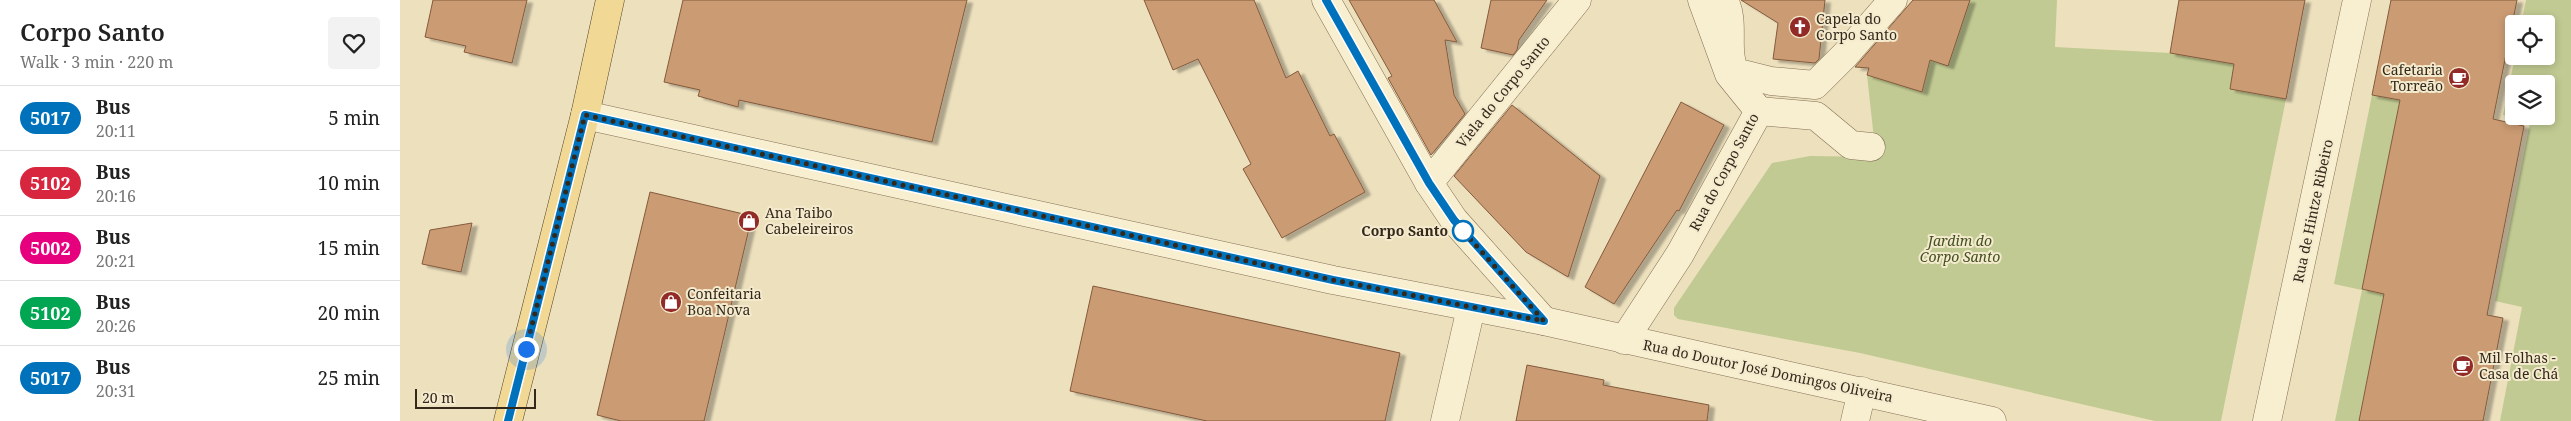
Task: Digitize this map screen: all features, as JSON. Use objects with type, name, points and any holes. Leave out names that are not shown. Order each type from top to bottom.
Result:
[{"type":"main road","points":[[508,421],[585,115],[610,0]]},
{"type":"street","points":[[1326,0],[1429,183],[1454,220],[1544,321]]},
{"type":"street","name":"Viela do Corpo Santo","points":[[1429,183],[1577,0]]},
{"type":"street","name":"Rua do Corpo Santo","points":[[1624,340],[1680,254],[1759,111],[1729,74],[1702,0]]},
{"type":"street","points":[[1724,0],[1730,23],[1729,60],[1735,72],[1771,81],[1815,85],[1893,0]]},
{"type":"street","name":"Rua de Hintze Ribeiro","points":[[2267,421],[2357,0]]},
{"type":"street","points":[[1759,111],[1816,116],[1851,145],[1871,147]]},
{"type":"street","name":"Rua do Doutor José Domingos Oliveira","points":[[585,115],[1333,280],[1544,321],[1992,421]]},
{"type":"street","points":[[1444,421],[1471,308]]},
{"type":"street","points":[[1855,421],[1862,391]]},
{"type":"green space","name":"Jardim do Corpo Santo","points":[[1970,0],[2057,0],[2055,47],[2170,53],[2234,64],[2230,89],[2286,99],[2221,421],[2155,421],[1860,353],[1678,319],[1674,315],[1674,308],[1772,163],[1810,156],[1876,157],[1867,75],[1922,92],[1930,60]]},
{"type":"green space","points":[[2526,0],[2571,0],[2571,421],[2500,421],[2522,307],[2495,301],[2529,125],[2555,125],[2555,75],[2511,75],[2513,65],[2555,65],[2555,15],[2523,15]]},
{"type":"green space","points":[[2372,95],[2400,100],[2362,289],[2384,294],[2359,421],[2335,421],[2362,290],[2334,284]]},
{"type":"building","points":[[433,0],[527,0],[512,63],[464,52],[466,46],[425,37]]},
{"type":"building","points":[[683,0],[967,0],[932,142],[739,100],[738,107],[698,96],[700,90],[664,82]]},
{"type":"building","points":[[1144,0],[1254,0],[1286,78],[1298,71],[1330,136],[1334,134],[1365,192],[1282,238],[1243,169],[1251,164],[1198,59],[1173,70]]},
{"type":"building","points":[[1349,0],[1434,0],[1457,42],[1445,40],[1454,95],[1465,114],[1431,155],[1388,78],[1392,76]]},
{"type":"building","points":[[1491,0],[1547,0],[1519,40],[1517,50],[1513,55],[1481,48]]},
{"type":"building","name":"Capela do Corpo Santo","points":[[1741,0],[1825,0],[1819,59],[1815,63],[1773,59],[1778,23]]},
{"type":"building","points":[[1913,0],[1970,0],[1948,66],[1930,60],[1922,92],[1867,75],[1869,68],[1855,67]]},
{"type":"building","points":[[2179,0],[2305,0],[2286,99],[2230,89],[2234,64],[2170,53]]},
{"type":"building","points":[[2391,0],[2517,0],[2514,15],[2505,15],[2505,60],[2493,119],[2505,122],[2505,125],[2524,126],[2487,315],[2503,318],[2483,421],[2359,421],[2384,294],[2362,289],[2400,100],[2372,95]]},
{"type":"building","points":[[1681,102],[1724,125],[1679,211],[1677,210],[1614,304],[1585,287]]},
{"type":"building","points":[[1512,105],[1600,176],[1568,277],[1526,252],[1454,176]]},
{"type":"building","points":[[650,192],[752,216],[704,421],[621,421],[597,415]]},
{"type":"building","points":[[472,223],[461,272],[422,264],[430,230]]},
{"type":"building","points":[[1093,286],[1400,353],[1385,421],[1207,421],[1070,391]]},
{"type":"building","points":[[1527,365],[1604,380],[1603,385],[1709,405],[1707,421],[1516,421]]},
{"type":"bus line","name":"5017","points":[[508,421],[585,115],[1333,280],[1544,321],[1454,220],[1429,183],[1326,0]]},
{"type":"place","name":"Capela do Corpo Santo","points":[[1800,27]]},
{"type":"place","name":"Cafetaria Torreão","points":[[2459,78]]},
{"type":"place","name":"Ana Taibo Cabeleireiros","points":[[749,221]]},
{"type":"place","name":"Corpo Santo","points":[[1463,231]]},
{"type":"place","name":"Confeitaria Boa Nova","points":[[671,302]]},
{"type":"place","name":"Mil Folhas - Casa de Chá","points":[[2463,366]]},
{"type":"route","points":[[526,349],[585,115],[1333,280],[1544,321],[1463,231]]}]
